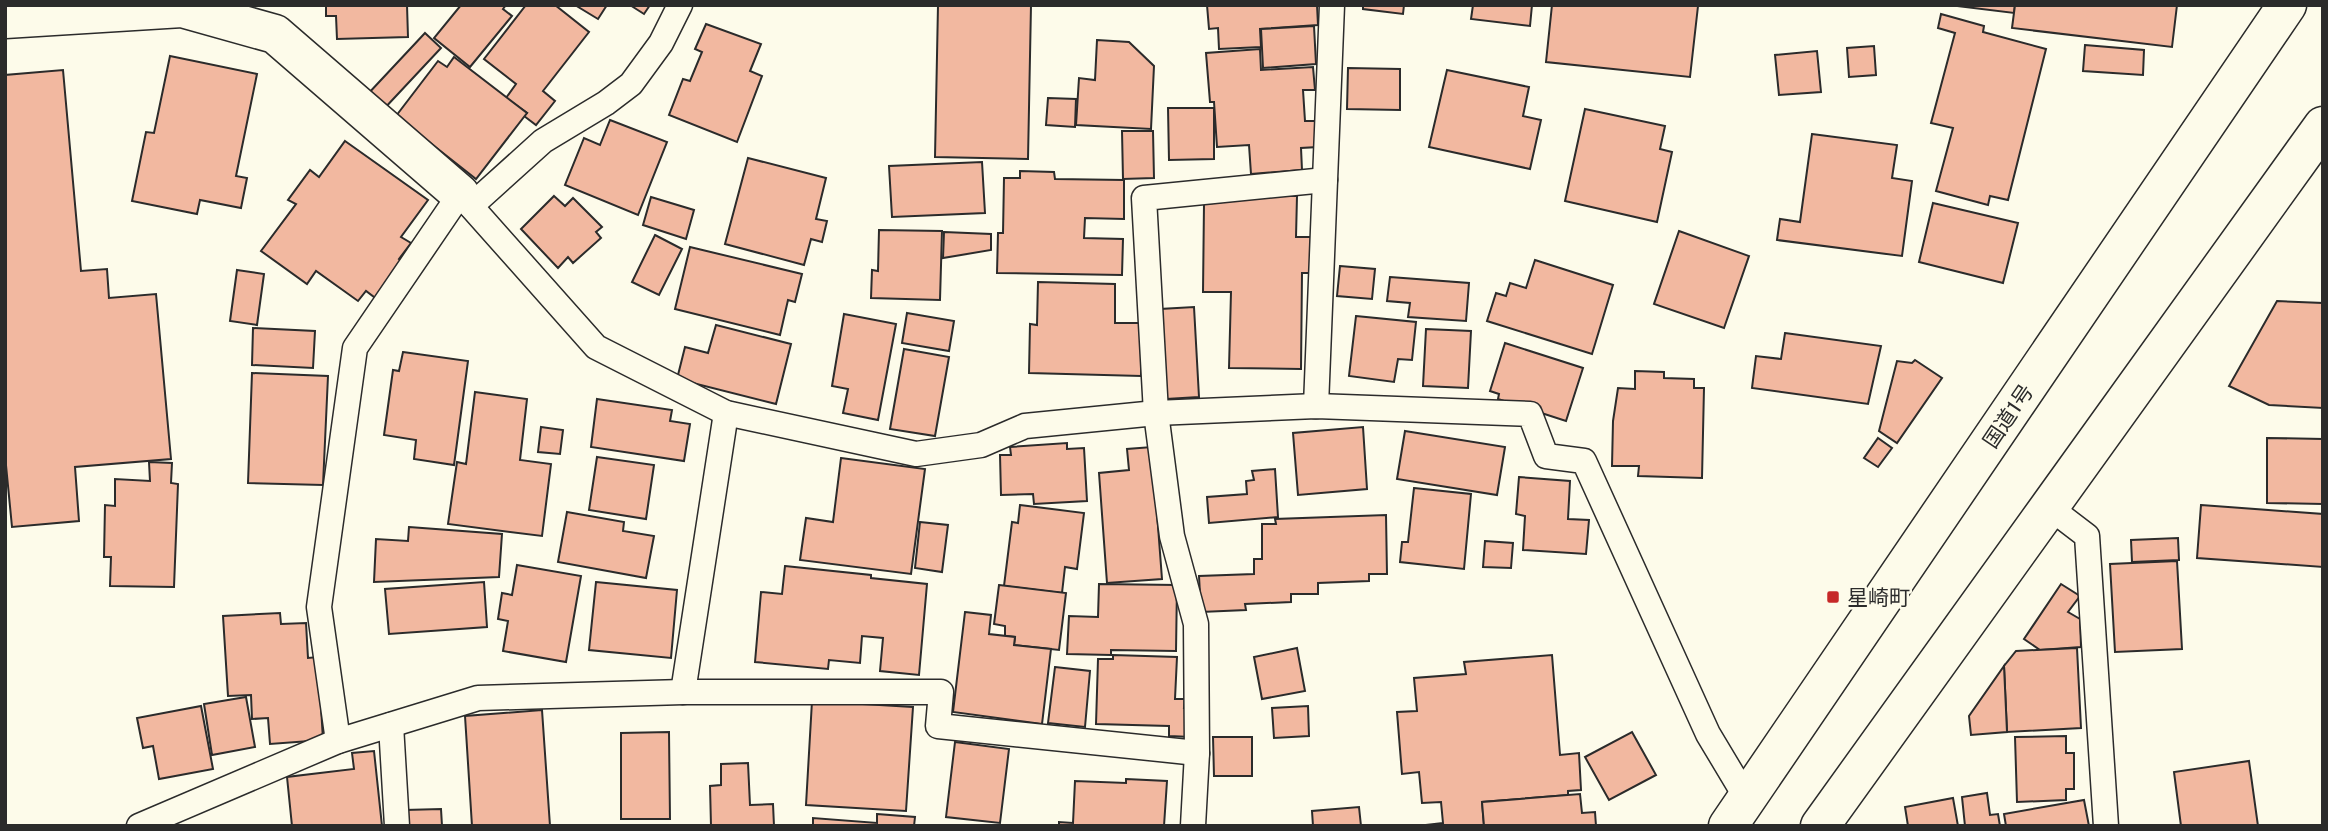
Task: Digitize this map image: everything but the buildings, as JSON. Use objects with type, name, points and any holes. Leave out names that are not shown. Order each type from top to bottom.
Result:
[{"type":"main road","name":"国道1号","points":[[1738,812],[2287,5]]},
{"type":"main road","points":[[5,19],[182,8],[275,34],[466,200]]},
{"type":"main road","points":[[1820,826],[2323,126]]},
{"type":"lane","points":[[338,741],[318,607],[355,348],[466,200],[543,141],[606,103],[631,84],[661,43],[680,5]]},
{"type":"lane","points":[[1316,406],[1332,5]]},
{"type":"lane","points":[[1193,826],[1197,753],[1195,624],[1172,536],[1156,413],[1144,198],[1325,180]]},
{"type":"lane","points":[[466,200],[596,346],[726,413],[916,454],[981,446],[1025,426],[1156,413],[1316,406],[1530,414],[1546,456],[1584,461],[1708,734],[1738,812]]},
{"type":"lane","points":[[683,692],[726,413]]},
{"type":"lane","points":[[2049,507],[2087,536],[2106,826]]},
{"type":"lane","points":[[139,826],[338,741],[478,698],[683,692],[942,692],[938,726],[1197,753]]},
{"type":"lane","points":[[391,725],[397,826]]},
{"type":"place","name":"星崎町","points":[[1833,597]]}]
